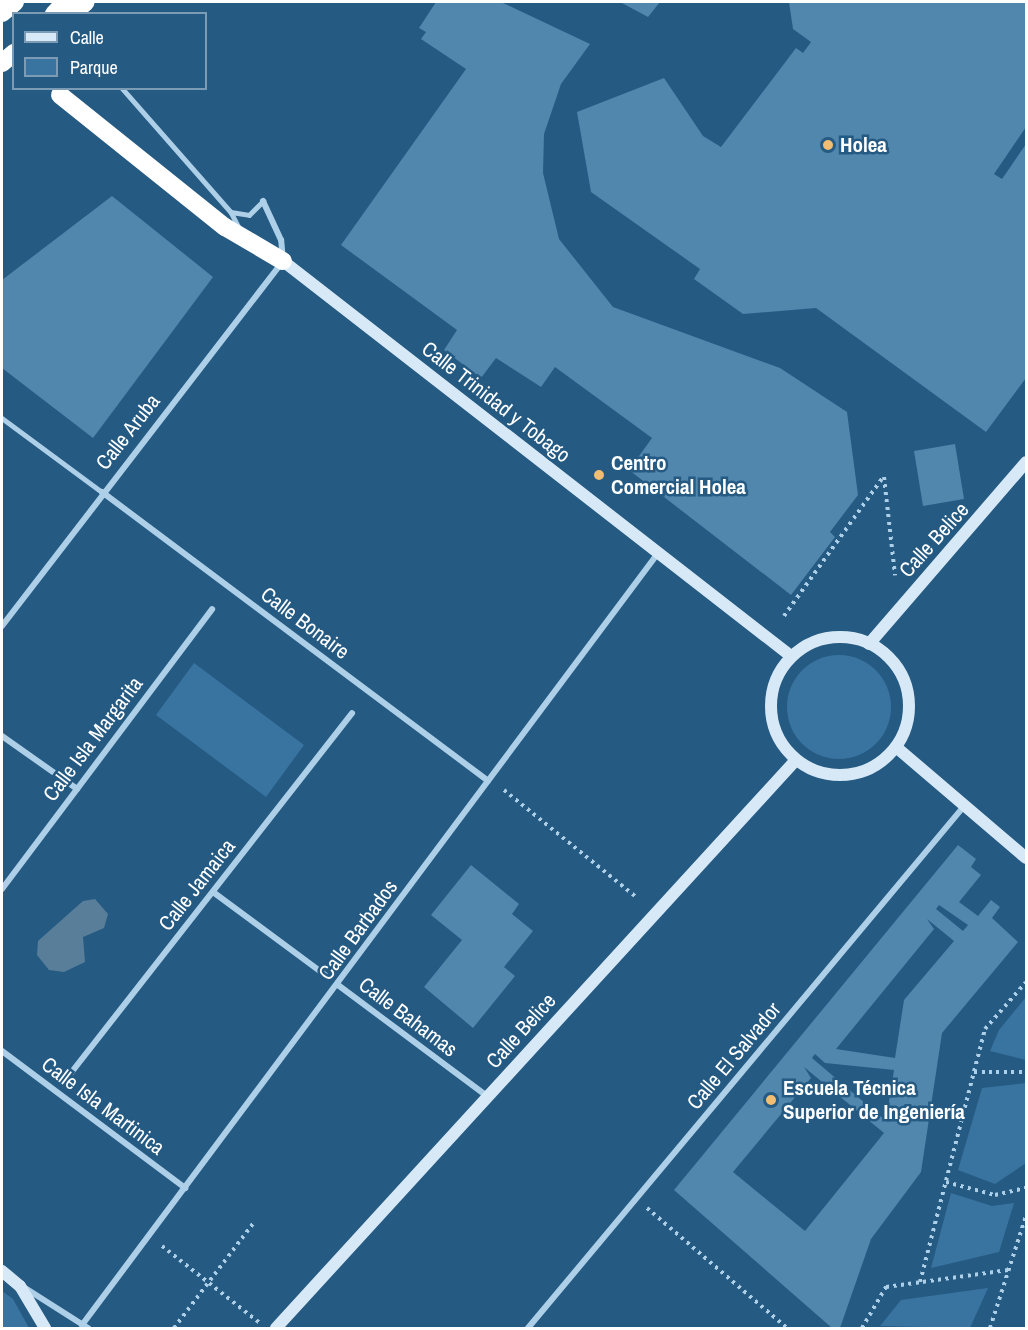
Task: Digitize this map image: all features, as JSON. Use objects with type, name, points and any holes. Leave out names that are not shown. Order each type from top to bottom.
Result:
[{"type":"highway","points":[[2,13],[15,2]]},
{"type":"highway","points":[[74,12],[86,2]]},
{"type":"highway","points":[[60,95],[243,237],[283,261]]},
{"type":"street","points":[[263,201],[281,240],[283,261]]},
{"type":"street","name":"Calle Aruba","points":[[2,626],[102,492],[283,261]]},
{"type":"street","name":"Calle Trinidad y Tobago","points":[[283,261],[791,657]]},
{"type":"street","name":"Calle Belice","points":[[869,644],[1026,462]]},
{"type":"street","name":"Calle Bonaire","points":[[102,492],[488,781]]},
{"type":"street","name":"Calle Barbados","points":[[85,1327],[184,1188],[338,985],[658,553]]},
{"type":"street","name":"Calle Isla Margarita","points":[[2,889],[212,609]]},
{"type":"street","points":[[828,638],[869,644],[893,662],[907,689],[908,719],[896,747],[876,766],[849,775],[821,773],[796,760],[774,728],[770,702],[777,678],[791,657],[828,638]]},
{"type":"street","name":"Calle Jamaica","points":[[67,1078],[352,712]]},
{"type":"street","points":[[2,736],[77,789]]},
{"type":"street","points":[[896,747],[1026,858]]},
{"type":"street","name":"Calle Belice","points":[[276,1329],[796,760]]},
{"type":"street","name":"Calle El Salvador","points":[[528,1329],[965,805]]},
{"type":"street","points":[[213,892],[325,975]]},
{"type":"street","name":"Calle Bahamas","points":[[338,985],[488,1097]]},
{"type":"street","name":"Calle Isla Martinica","points":[[2,1051],[184,1188]]},
{"type":"street","points":[[2,1271],[20,1286],[85,1327]]},
{"type":"street","points":[[20,1286],[45,1329]]},
{"type":"lane","points":[[124,90],[231,212],[243,237]]},
{"type":"lane","points":[[231,212],[249,215],[263,201]]},
{"type":"lane","points":[[2,418],[102,492]]},
{"type":"path","points":[[784,616],[884,476],[895,575]]},
{"type":"path","points":[[504,790],[636,897]]},
{"type":"path","points":[[920,1282],[985,1029],[1026,982]]},
{"type":"path","points":[[974,1072],[1026,1072]]},
{"type":"path","points":[[946,1182],[994,1195],[1026,1188]]},
{"type":"path","points":[[647,1208],[787,1329]]},
{"type":"path","points":[[990,1329],[1026,1216]]},
{"type":"path","points":[[174,1329],[255,1221]]},
{"type":"path","points":[[162,1246],[261,1323]]},
{"type":"path","points":[[862,1329],[886,1287],[1008,1270]]},
{"type":"green space","points":[[839,655],[859,659],[876,670],[887,687],[891,707],[887,727],[876,744],[859,755],[839,759],[819,755],[802,744],[791,727],[787,707],[791,687],[802,670],[819,659]]},
{"type":"green space","points":[[194,663],[304,745],[266,797],[156,715]]},
{"type":"green space","points":[[1026,997],[1026,1060],[990,1051],[999,1030]]},
{"type":"green space","points":[[1026,1083],[1026,1163],[995,1184],[958,1170],[982,1088]]},
{"type":"green space","points":[[951,1193],[992,1206],[1014,1203],[999,1252],[931,1268]]},
{"type":"green space","points":[[988,1288],[970,1328],[880,1326],[901,1300]]},
{"type":"green space","points":[[2,1291],[13,1299],[29,1328],[2,1328]]},
{"type":"shaded area","points":[[95,899],[108,914],[104,928],[83,937],[85,962],[64,972],[49,970],[37,955],[38,941],[83,901]]},
{"type":"building","points":[[436,2],[501,2],[590,44],[561,84],[544,134],[543,173],[559,239],[613,307],[780,368],[847,412],[858,495],[830,532],[835,537],[791,595],[629,470],[652,438],[555,367],[541,387],[496,358],[481,378],[444,350],[457,330],[341,245],[466,69],[421,39],[426,32],[419,28]]},
{"type":"building","points":[[620,2],[660,2],[648,17]]},
{"type":"building","points":[[789,2],[1026,2],[1026,127],[994,174],[1002,179],[1026,144],[1026,378],[986,432],[816,308],[743,314],[694,279],[700,269],[591,192],[577,112],[664,78],[703,136],[721,147],[796,48],[803,53],[811,42],[793,29]]},
{"type":"building","points":[[112,196],[213,277],[93,438],[2,368],[2,280]]},
{"type":"building","points":[[955,444],[964,499],[923,506],[914,451]]},
{"type":"building","name":"Escuela Técnica Superior de Ingeniería","points":[[958,845],[976,859],[971,867],[981,875],[959,902],[978,916],[991,900],[1000,907],[992,918],[1018,942],[942,1033],[921,1172],[871,1239],[840,1328],[832,1328],[674,1190]],"holes":[[[939,905],[968,925],[963,931],[936,909]],[[927,919],[954,941],[904,1000],[895,1058],[836,1049],[934,929]],[[815,1054],[825,1063],[894,1070],[886,1121],[812,1058]],[[804,1067],[884,1133],[805,1231],[733,1172],[811,1078]]]},
{"type":"building","points":[[471,865],[519,904],[512,914],[533,931],[504,967],[515,976],[473,1028],[424,987],[462,940],[431,915]]},
{"type":"place","name":"Holea","points":[[828,145]]},
{"type":"place","name":"Centro Comercial Holea","points":[[599,475]]},
{"type":"place","name":"Escuela Técnica Superior de Ingeniería","points":[[771,1100]]}]
